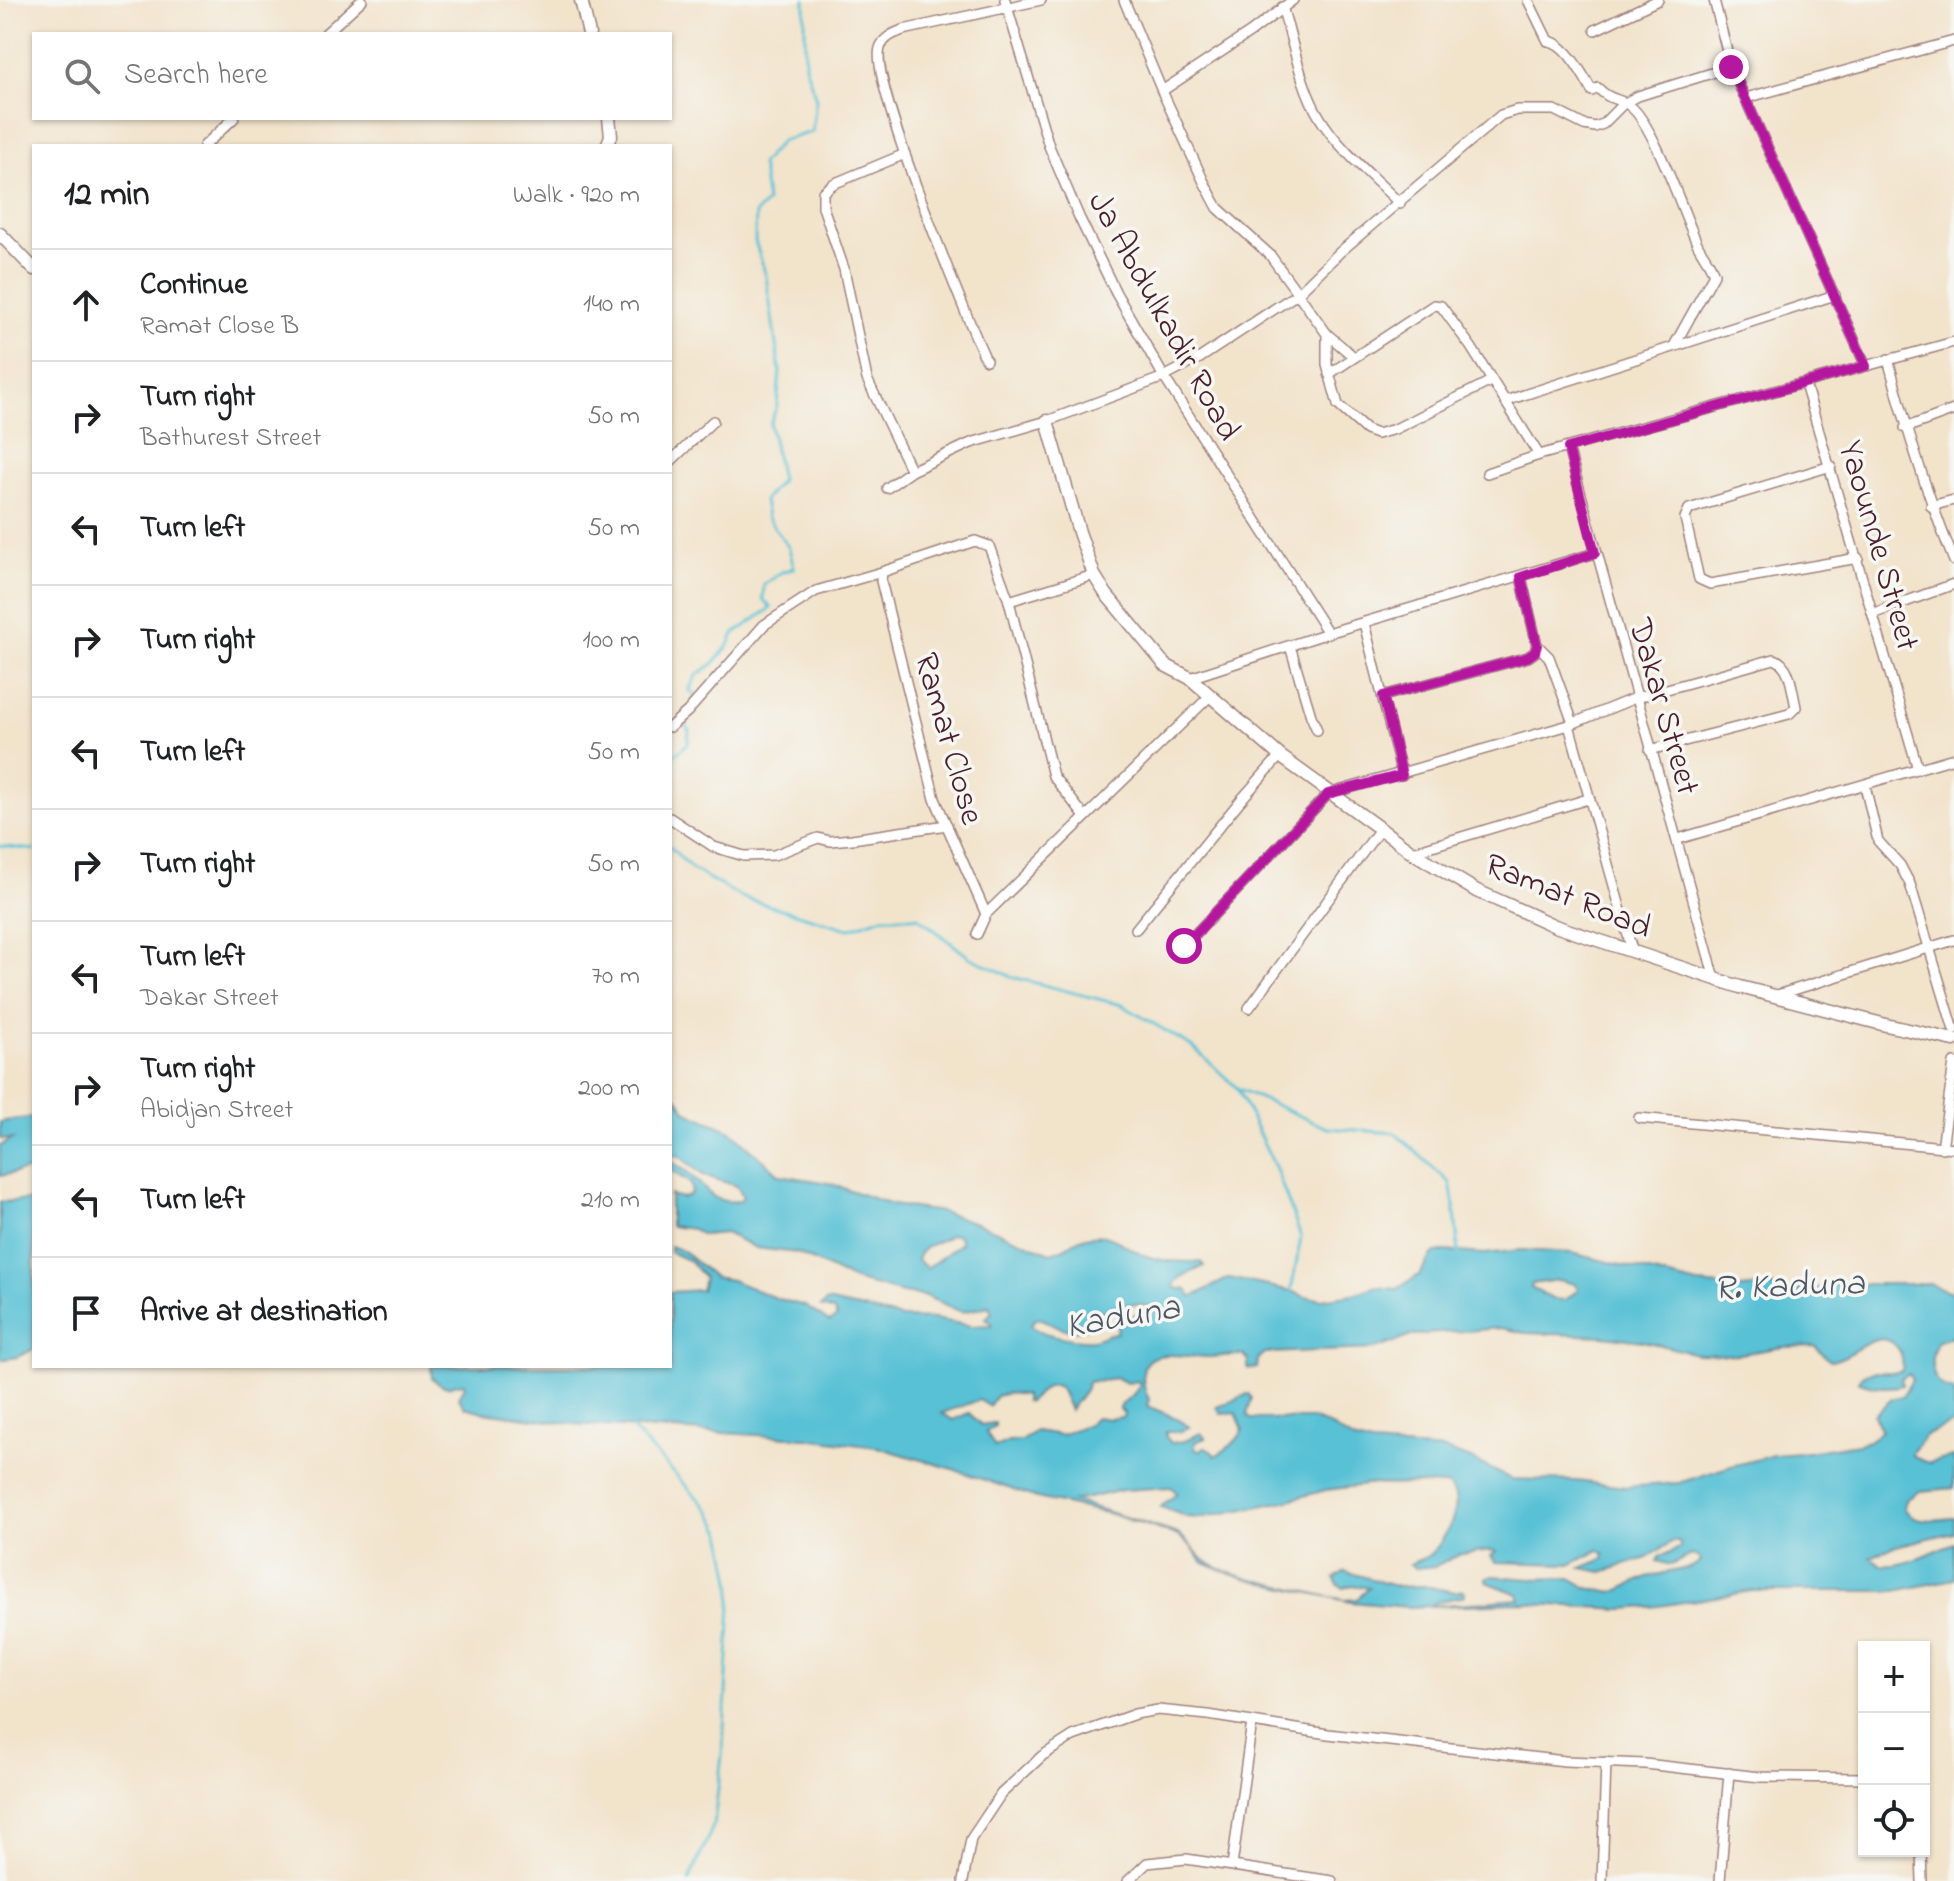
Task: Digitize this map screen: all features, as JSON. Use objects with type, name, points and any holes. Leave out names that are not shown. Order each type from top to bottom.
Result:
[{"type":"street","points":[[327,32],[362,0]]},
{"type":"street","points":[[581,0],[589,32]]},
{"type":"street","points":[[986,360],[905,154],[880,74],[880,50],[887,37],[903,30],[1006,3],[1041,0]]},
{"type":"street","points":[[1124,0],[1162,91],[1218,208],[1270,255],[1327,334],[1354,357]]},
{"type":"street","points":[[1162,91],[1293,0]]},
{"type":"street","points":[[1528,0],[1548,41],[1556,41],[1565,47],[1592,91],[1598,88],[1606,97],[1630,106],[1658,150],[1689,226],[1714,274],[1674,346]]},
{"type":"street","points":[[1595,30],[1658,0]]},
{"type":"street","points":[[1714,0],[1731,67],[1866,366]]},
{"type":"street","name":"Ja Abdulkadir Road","points":[[1006,3],[1049,146],[1116,293],[1164,377],[1328,633]]},
{"type":"street","points":[[1282,7],[1318,116],[1336,141],[1400,204]]},
{"type":"street","points":[[1746,98],[1954,41]]},
{"type":"street","points":[[887,488],[911,471],[971,443],[1047,421],[1164,377],[1200,358],[1297,294],[1340,252],[1501,115],[1517,110],[1554,110],[1595,127],[1603,124],[1623,104],[1654,89],[1731,67]]},
{"type":"street","points":[[206,144],[232,120]]},
{"type":"street","points":[[608,144],[611,136],[609,120]]},
{"type":"street","points":[[905,154],[833,184],[823,192],[823,207],[844,269],[867,379],[911,471]]},
{"type":"street","points":[[0,234],[32,267]]},
{"type":"street","points":[[1505,401],[1835,295]]},
{"type":"street","points":[[1329,374],[1434,305],[1441,306],[1539,455]]},
{"type":"street","points":[[1327,334],[1327,365],[1338,405],[1366,430],[1377,434],[1395,429],[1491,381]]},
{"type":"street","points":[[1487,473],[1539,455],[1954,342]]},
{"type":"street","points":[[1888,359],[1905,428],[1931,506],[1954,561]]},
{"type":"street","name":"Yaounde Street","points":[[1805,384],[1875,613],[1918,769]]},
{"type":"street","points":[[1905,428],[1954,410]]},
{"type":"street","points":[[672,460],[713,421]]},
{"type":"street","name":"Ramat Road","points":[[1047,421],[1094,575],[1165,665],[1190,678],[1328,794],[1412,852],[1475,890],[1524,914],[1715,979],[1954,1040]]},
{"type":"street","name":"Dakar Street","points":[[1568,448],[1715,979]]},
{"type":"street","points":[[1831,466],[1689,509],[1685,518],[1699,579],[1702,583],[1710,584],[1858,558]]},
{"type":"street","points":[[1931,506],[1954,500]]},
{"type":"street","points":[[672,725],[764,625],[816,591],[983,541],[989,546],[1009,601],[1053,776],[1085,817]]},
{"type":"street","points":[[1190,678],[1595,553]]},
{"type":"street","name":"Ramat Close","points":[[882,572],[881,581],[935,799],[986,914]]},
{"type":"street","points":[[1009,601],[1094,575]]},
{"type":"street","points":[[1383,696],[1528,657],[1535,652],[1537,645],[1521,577]]},
{"type":"street","points":[[1875,613],[1954,584]]},
{"type":"street","points":[[1364,623],[1402,775]]},
{"type":"street","points":[[1537,645],[1549,657],[1571,724],[1588,799],[1632,950]]},
{"type":"street","points":[[1290,646],[1317,730]]},
{"type":"street","points":[[1184,946],[1328,794],[1571,724],[1635,698],[1774,659],[1786,667],[1796,707],[1789,714],[1650,750]]},
{"type":"street","points":[[977,934],[986,914],[1211,695]]},
{"type":"street","points":[[1136,929],[1280,756]]},
{"type":"street","points":[[1678,839],[1954,758]]},
{"type":"street","points":[[1865,786],[1878,841],[1900,865],[1910,884],[1954,1030]]},
{"type":"street","points":[[1412,852],[1588,799]]},
{"type":"street","points":[[672,819],[714,847],[744,856],[774,855],[818,838],[830,841],[852,839],[947,825]]},
{"type":"street","points":[[1249,1008],[1380,829]]},
{"type":"street","points":[[1774,996],[1954,940]]},
{"type":"street","points":[[1942,1148],[1954,1063]]},
{"type":"street","points":[[1639,1118],[1954,1148]]},
{"type":"street","points":[[963,1881],[971,1839],[1001,1794],[1042,1756],[1073,1736],[1135,1714],[1158,1710],[1328,1734],[1565,1761],[1760,1777],[1858,1778]]},
{"type":"street","points":[[1232,1866],[1252,1722]]},
{"type":"street","points":[[1602,1881],[1606,1762]]},
{"type":"street","points":[[1720,1881],[1729,1773]]},
{"type":"street","points":[[1921,1857],[1922,1881]]},
{"type":"street","points":[[1128,1881],[1147,1863],[1186,1859],[1332,1881]]},
{"type":"water","points":[[672,1090],[687,1112],[731,1131],[780,1175],[829,1183],[892,1205],[942,1212],[1050,1253],[1080,1239],[1104,1236],[1151,1258],[1201,1262],[1204,1266],[1181,1277],[1174,1284],[1175,1288],[1187,1290],[1192,1297],[1229,1278],[1322,1299],[1374,1287],[1397,1289],[1419,1275],[1433,1254],[1446,1251],[1572,1253],[1698,1284],[1742,1288],[1764,1286],[1810,1291],[1835,1284],[1930,1284],[1954,1293],[1954,1336],[1938,1341],[1932,1364],[1935,1378],[1954,1391],[1954,1423],[1924,1436],[1912,1453],[1913,1457],[1929,1463],[1954,1457],[1954,1488],[1920,1491],[1906,1500],[1904,1508],[1920,1519],[1954,1518],[1954,1532],[1896,1546],[1871,1557],[1881,1565],[1900,1564],[1954,1543],[1954,1579],[1895,1591],[1752,1591],[1623,1609],[1517,1603],[1408,1607],[1351,1602],[1324,1596],[1357,1599],[1369,1588],[1352,1585],[1344,1588],[1338,1585],[1335,1578],[1345,1571],[1398,1587],[1425,1586],[1465,1592],[1465,1595],[1432,1606],[1520,1599],[1518,1594],[1487,1582],[1486,1578],[1493,1576],[1570,1578],[1588,1588],[1613,1593],[1647,1577],[1692,1567],[1701,1561],[1699,1557],[1691,1555],[1671,1565],[1657,1561],[1659,1557],[1680,1548],[1680,1543],[1673,1541],[1647,1558],[1602,1572],[1581,1568],[1604,1559],[1605,1554],[1599,1550],[1572,1564],[1496,1562],[1491,1556],[1496,1551],[1491,1550],[1461,1554],[1435,1566],[1415,1568],[1410,1564],[1432,1553],[1452,1520],[1456,1501],[1454,1492],[1444,1485],[1374,1484],[1326,1490],[1199,1518],[1161,1507],[1177,1493],[1171,1487],[1123,1490],[1074,1501],[1178,1534],[1187,1541],[1205,1561],[1241,1576],[1231,1574],[1203,1563],[1190,1545],[1176,1535],[1111,1514],[1037,1498],[877,1447],[806,1438],[572,1424],[483,1412],[465,1407],[458,1397],[464,1383],[445,1386],[432,1378],[431,1368],[672,1368],[672,1292],[701,1290],[704,1278],[690,1261],[672,1253],[672,1247],[683,1251],[714,1277],[805,1306],[829,1322],[837,1317],[834,1311],[821,1307],[827,1301],[902,1318],[934,1319],[972,1326],[992,1325],[985,1318],[992,1313],[989,1306],[962,1312],[925,1296],[854,1280],[797,1253],[756,1248],[725,1233],[702,1235],[692,1229],[672,1226],[672,1195],[683,1198],[690,1195],[692,1189],[690,1183],[672,1171],[672,1161],[693,1176],[714,1197],[740,1201],[743,1196],[737,1186],[703,1175],[678,1155],[672,1156]],"holes":[[[951,1234],[959,1236],[961,1243],[927,1268],[917,1260],[923,1250]],[[1558,1280],[1575,1284],[1578,1290],[1565,1300],[1552,1299],[1531,1288],[1532,1284]],[[1134,1304],[1162,1308],[1125,1318],[1118,1323],[1117,1333],[1092,1340],[1050,1334],[1031,1325],[1040,1318],[1063,1328],[1080,1330],[1086,1328],[1086,1322],[1097,1314]],[[1501,1328],[1525,1333],[1643,1341],[1697,1354],[1734,1355],[1812,1346],[1830,1361],[1880,1339],[1896,1346],[1902,1358],[1902,1371],[1867,1373],[1858,1381],[1885,1387],[1902,1385],[1901,1379],[1909,1374],[1912,1380],[1902,1397],[1893,1398],[1874,1415],[1882,1431],[1869,1441],[1774,1455],[1679,1483],[1626,1487],[1576,1481],[1511,1479],[1445,1450],[1371,1445],[1353,1440],[1311,1419],[1250,1419],[1247,1414],[1252,1398],[1249,1394],[1217,1407],[1221,1414],[1236,1413],[1243,1429],[1231,1445],[1214,1456],[1205,1447],[1199,1451],[1195,1449],[1195,1442],[1205,1438],[1201,1433],[1171,1443],[1166,1431],[1180,1432],[1189,1427],[1147,1406],[1149,1399],[1143,1377],[1145,1365],[1158,1356],[1243,1355],[1248,1360],[1248,1369],[1257,1368],[1258,1359],[1265,1353],[1375,1349],[1414,1335]],[[1116,1378],[1127,1383],[1138,1381],[1140,1384],[1119,1409],[1124,1413],[1123,1417],[1096,1417],[1088,1424],[1061,1435],[1035,1431],[1021,1441],[1009,1441],[995,1447],[986,1432],[995,1423],[981,1425],[969,1413],[953,1420],[942,1413],[979,1400],[989,1406],[996,1396],[1008,1393],[1025,1395],[1028,1402],[1047,1386],[1055,1385],[1060,1388],[1070,1410],[1088,1382]]]},
{"type":"water","points":[[32,1117],[32,1169],[0,1176],[0,1146],[12,1139],[0,1139],[0,1122]]},
{"type":"water","points":[[32,1200],[32,1350],[0,1360],[0,1202]]},
{"type":"waterway","points":[[693,701],[695,694],[689,691],[696,676],[714,663],[734,634],[771,608],[763,599],[764,585],[782,572],[794,568],[789,548],[767,517],[764,500],[781,480],[770,424],[777,406],[780,371],[766,276],[755,241],[756,213],[767,202],[761,164],[781,141],[812,132],[816,99],[805,65],[805,0]]},
{"type":"waterway","points":[[672,754],[688,743],[689,731],[682,717]]},
{"type":"waterway","points":[[0,846],[32,850]]},
{"type":"waterway","points":[[672,849],[692,869],[741,897],[848,929],[883,917],[918,917],[969,957],[1012,977],[1122,1005],[1193,1047],[1237,1088],[1327,1128],[1395,1133],[1450,1183],[1459,1256]]},
{"type":"waterway","points":[[1238,1090],[1276,1169],[1301,1237],[1291,1292]]},
{"type":"waterway","points":[[631,1428],[711,1512],[722,1532],[732,1586],[723,1746],[714,1824],[689,1881]]},
{"type":"route","points":[[1184,946],[1328,794],[1402,775],[1383,696],[1528,657],[1535,652],[1537,645],[1521,577],[1595,553],[1568,448],[1866,366],[1731,67]]},
{"type":"water label","name":"R. Kaduna","points":[[1789,1283]]},
{"type":"water label","name":"Kaduna","points":[[1122,1314]]}]
